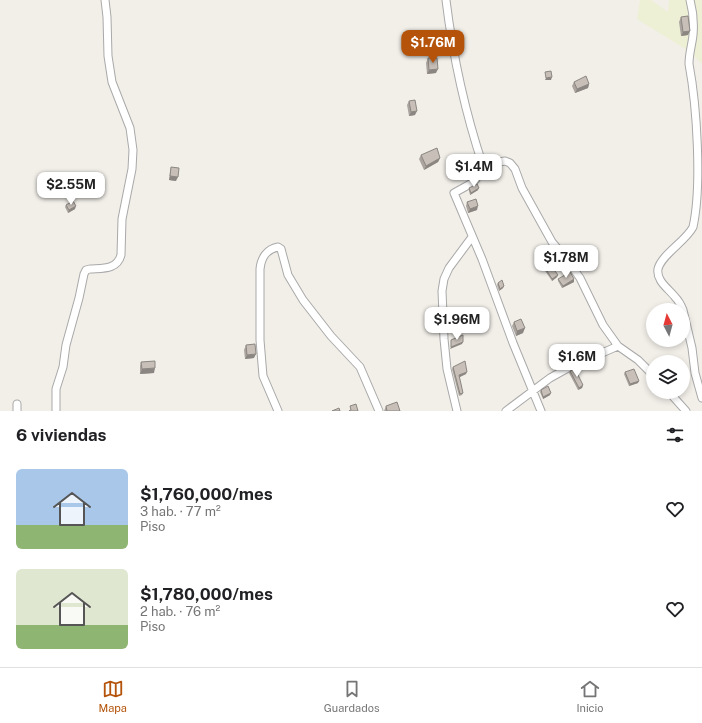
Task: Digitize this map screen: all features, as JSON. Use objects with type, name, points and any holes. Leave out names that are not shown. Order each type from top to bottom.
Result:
[{"type":"street","points":[[56,411],[56,389],[63,367],[66,345],[84,274],[86,270],[113,266],[120,261],[122,219],[133,161],[130,128],[112,82],[108,56],[105,0]]},
{"type":"street","points":[[446,0],[449,25],[460,82],[472,133],[483,166]]},
{"type":"street","points":[[679,303],[676,297],[660,280],[658,269],[661,263],[692,229],[697,219],[701,195],[702,166],[700,131],[689,64],[689,52],[693,35],[693,20],[690,0]]},
{"type":"street","points":[[541,411],[454,193],[472,182],[483,166],[505,161],[510,163],[515,169],[522,188],[552,242],[580,278],[599,319],[618,346],[638,360],[646,368]]},
{"type":"street","points":[[456,411],[447,369],[442,291],[444,279],[450,268],[472,237]]},
{"type":"street","points":[[278,411],[263,376],[260,340],[260,263],[268,252],[278,247],[282,249],[288,275],[303,300],[331,336],[360,367],[379,411]]},
{"type":"street","points":[[690,340],[695,373],[702,398]]},
{"type":"street","points":[[506,411],[550,378],[568,368],[618,346]]},
{"type":"street","points":[[675,399],[686,411]]},
{"type":"green space","points":[[640,0],[651,0],[668,12],[669,0],[702,0],[702,64],[690,52],[637,19]]},
{"type":"building","points":[[688,16],[690,31],[683,32],[681,17]]},
{"type":"building","points":[[428,58],[437,58],[438,69],[429,70]]},
{"type":"building","points":[[551,71],[552,77],[546,78],[545,72]]},
{"type":"building","points":[[586,76],[589,84],[577,89],[574,82]]},
{"type":"building","points":[[415,100],[417,111],[411,112],[409,101]]},
{"type":"building","points":[[437,148],[440,158],[426,166],[421,155]]},
{"type":"building","points":[[171,167],[179,168],[178,177],[170,176]]},
{"type":"building","points":[[477,184],[479,188],[471,193],[469,188]]},
{"type":"building","points":[[476,199],[478,206],[470,209],[467,202]]},
{"type":"building","points":[[73,201],[76,206],[69,210],[66,205]]},
{"type":"building","points":[[557,253],[562,260],[552,267],[558,275],[552,279],[542,263]]},
{"type":"building","points":[[570,272],[574,279],[563,286],[558,279]]},
{"type":"building","points":[[502,280],[504,286],[500,289],[498,283]]},
{"type":"building","points":[[521,319],[525,328],[517,331],[514,322]]},
{"type":"building","points":[[463,335],[463,342],[451,347],[451,340]]},
{"type":"building","points":[[255,344],[256,354],[247,355],[246,345]]},
{"type":"building","points":[[155,361],[155,368],[142,369],[141,362]]},
{"type":"building","points":[[465,361],[467,372],[459,375],[463,393],[460,394],[453,367]]},
{"type":"building","points":[[575,369],[583,385],[579,388],[570,371]]},
{"type":"building","points":[[634,369],[639,381],[630,384],[625,372]]},
{"type":"building","points":[[548,386],[551,393],[543,397],[541,390]]},
{"type":"building","points":[[397,402],[400,411],[387,411],[386,406]]},
{"type":"building","points":[[356,404],[358,411],[349,411],[351,410],[350,406]]},
{"type":"building","points":[[339,408],[340,411],[332,411]]}]
